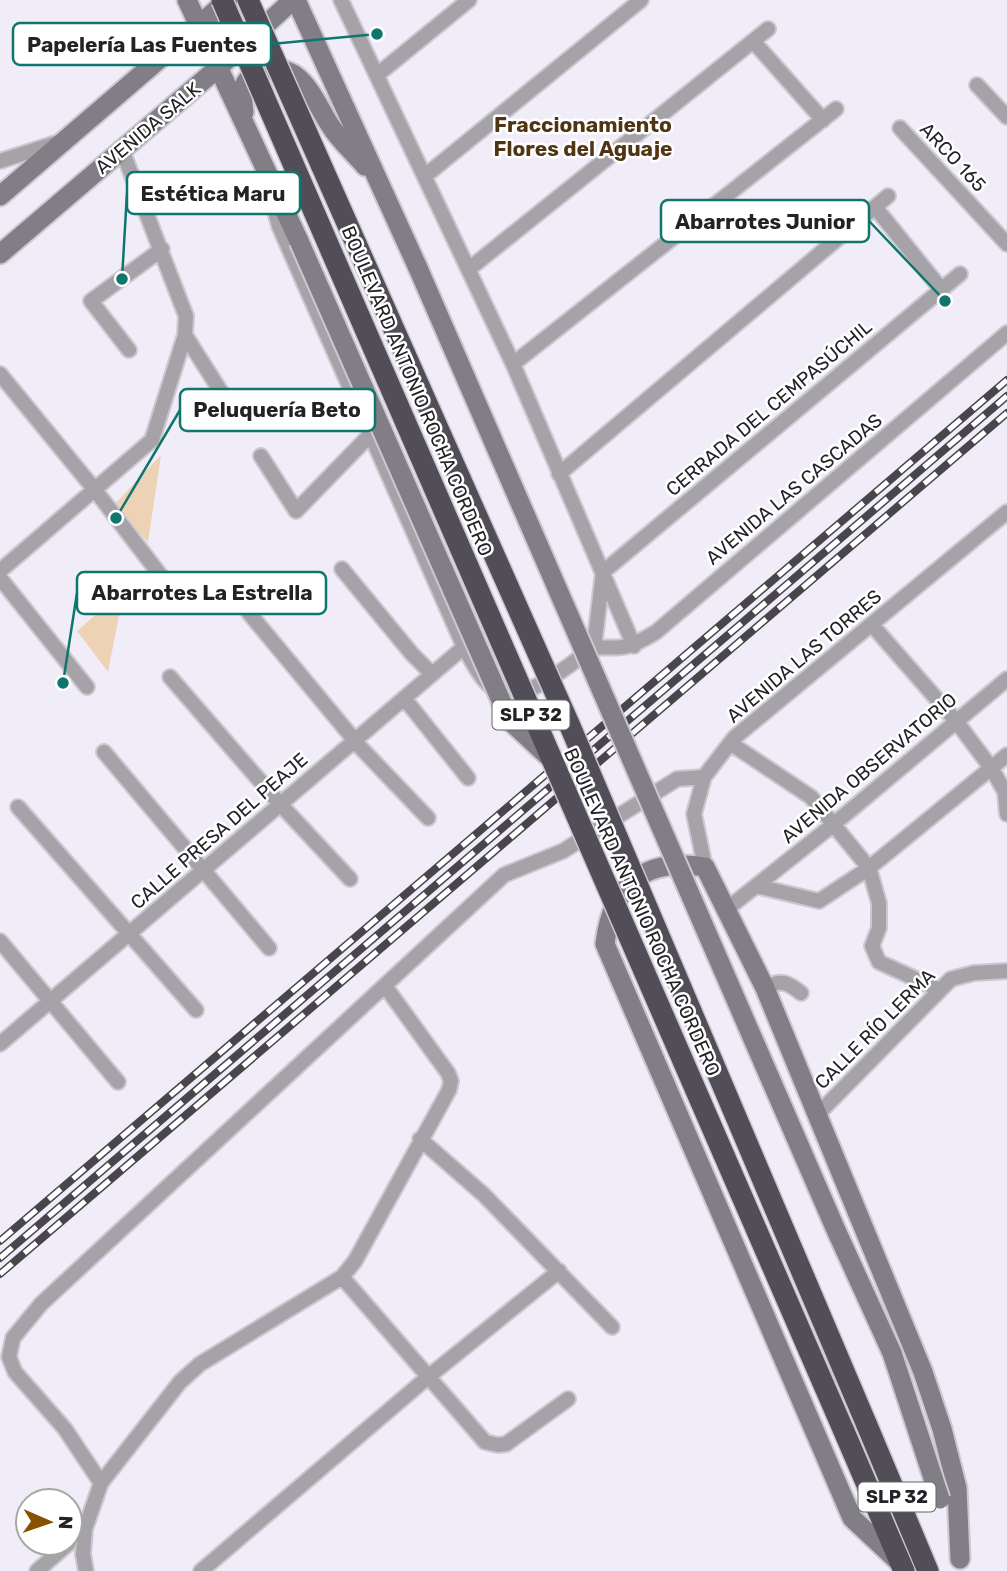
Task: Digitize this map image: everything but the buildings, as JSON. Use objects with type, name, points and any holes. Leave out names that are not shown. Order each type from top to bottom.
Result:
[{"type":"highway","name":"BOULEVARD ANTONIO ROCHA CORDERO","points":[[222,0],[903,1568]]},
{"type":"highway","name":"BOULEVARD ANTONIO ROCHA CORDERO","points":[[247,0],[570,726],[928,1571]]},
{"type":"main road","points":[[187,0],[299,241],[510,721],[550,758]]},
{"type":"main road","points":[[0,196],[228,0]]},
{"type":"main road","points":[[295,0],[418,268],[830,1217],[892,1353],[962,1565]]},
{"type":"main road","name":"AVENIDA SALK","points":[[0,254],[295,0]]},
{"type":"main road","points":[[248,130],[243,89],[250,78],[260,71],[273,68],[286,70],[297,76],[305,85],[331,128],[378,180]]},
{"type":"main road","points":[[903,1568],[852,1518],[605,944],[608,919],[618,897],[635,879],[657,867],[681,863],[705,867],[765,988],[923,1372],[942,1429],[957,1488],[962,1565]]},
{"type":"street","points":[[263,164],[279,226],[369,436],[464,647],[485,682],[505,693],[524,692],[594,647],[634,646],[513,364],[341,0]]},
{"type":"street","points":[[377,75],[469,0]]},
{"type":"street","points":[[425,176],[641,0]]},
{"type":"street","points":[[469,269],[768,29]]},
{"type":"street","points":[[753,41],[822,120]]},
{"type":"street","points":[[977,85],[1007,117]]},
{"type":"street","points":[[513,364],[836,109]]},
{"type":"street","name":"ARCO 165","points":[[900,128],[1007,244]]},
{"type":"street","points":[[0,161],[65,140]]},
{"type":"street","points":[[0,571],[152,440],[186,335],[186,316],[122,150]]},
{"type":"street","points":[[559,474],[888,195]]},
{"type":"street","points":[[875,207],[941,289]]},
{"type":"street","points":[[129,349],[91,301],[162,249]]},
{"type":"street","name":"CERRADA DEL CEMPASÚCHIL","points":[[603,572],[960,274]]},
{"type":"street","name":"AVENIDA LAS CASCADAS","points":[[634,646],[656,632],[1007,333]]},
{"type":"street","points":[[186,335],[237,417]]},
{"type":"street","points":[[0,374],[95,490],[184,606]]},
{"type":"street","points":[[261,456],[296,511],[369,436]]},
{"type":"street","name":"AVENIDA LAS TORRES","points":[[705,867],[694,814],[704,777],[730,743],[1007,512]]},
{"type":"street","points":[[342,569],[412,654],[432,674]]},
{"type":"street","points":[[594,647],[603,572]]},
{"type":"street","points":[[0,578],[87,687]]},
{"type":"street","points":[[248,613],[354,740],[428,818]]},
{"type":"street","points":[[872,625],[956,721],[992,769],[1005,793],[1007,814]]},
{"type":"street","name":"CALLE PRESA DEL PEAJE","points":[[0,1044],[464,647]]},
{"type":"street","points":[[170,677],[280,804],[350,879]]},
{"type":"street","name":"AVENIDA OBSERVATORIO","points":[[726,909],[834,824],[1007,679]]},
{"type":"street","points":[[404,698],[468,778]]},
{"type":"street","points":[[730,743],[811,797],[869,868],[879,903],[879,928],[872,946],[879,962],[940,990]]},
{"type":"street","points":[[104,752],[269,948]]},
{"type":"street","points":[[756,886],[819,901],[869,868],[1007,755]]},
{"type":"street","points":[[101,1483],[65,1429],[15,1372],[9,1357],[13,1338],[41,1304],[505,875],[563,851],[677,779],[704,777]]},
{"type":"street","points":[[18,807],[196,1010]]},
{"type":"street","points":[[0,941],[118,1082]]},
{"type":"street","name":"CALLE RÍO LERMA","points":[[816,1116],[951,979],[974,972],[1007,971]]},
{"type":"street","points":[[765,988],[777,981],[785,982],[801,993]]},
{"type":"street","points":[[86,1571],[83,1555],[85,1529],[101,1483],[180,1382],[200,1364],[342,1277],[355,1261],[449,1090],[451,1081],[448,1073],[385,986]]},
{"type":"street","points":[[420,1139],[484,1195],[612,1327]]},
{"type":"street","points":[[201,1571],[428,1377],[559,1271]]},
{"type":"street","points":[[342,1277],[485,1442],[498,1446],[506,1444],[568,1399]]},
{"type":"street","points":[[37,1571],[54,1557]]},
{"type":"shaded area","points":[[161,455],[148,542],[113,506]]},
{"type":"shaded area","points":[[124,590],[108,672],[77,631]]},
{"type":"railway","points":[[0,1241],[1007,380]]},
{"type":"railway","points":[[0,1258],[1007,396]]},
{"type":"railway","points":[[0,1274],[1007,413]]},
{"type":"place","name":"Papelería Las Fuentes","points":[[377,34]]},
{"type":"place","name":"Estética Maru","points":[[122,279]]},
{"type":"place","name":"Abarrotes Junior","points":[[945,301]]},
{"type":"place","name":"Peluquería Beto","points":[[116,518]]},
{"type":"place","name":"Abarrotes La Estrella","points":[[63,683]]},
{"type":"district","name":"Fraccionamiento Flores del Aguaje","points":[[583,136]]}]
